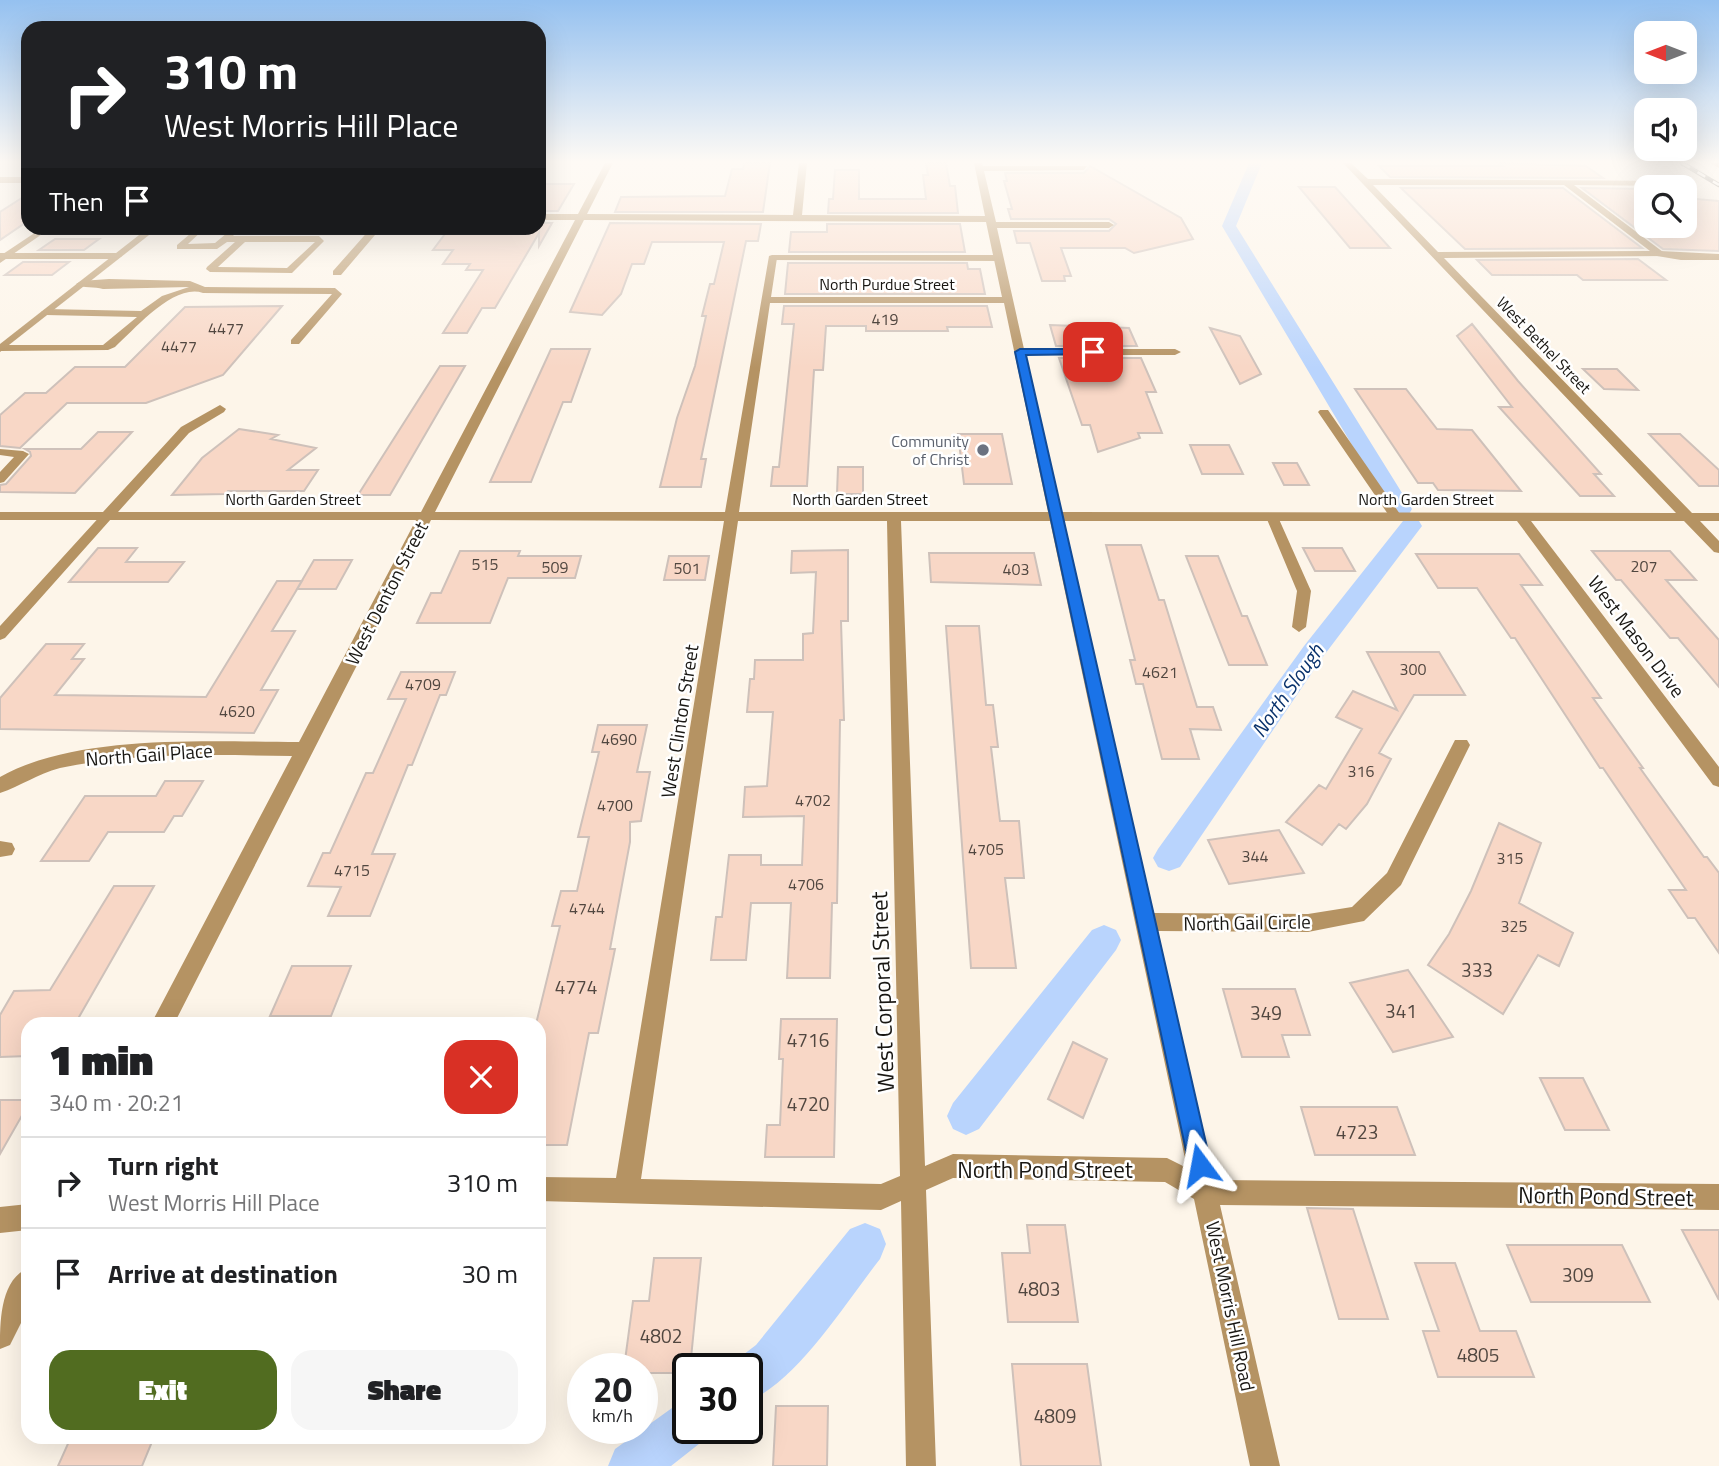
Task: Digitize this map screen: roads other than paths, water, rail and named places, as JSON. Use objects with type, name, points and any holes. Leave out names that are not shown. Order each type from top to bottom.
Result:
[{"type":"street","name":"West Denton Street","points":[[166,1017],[574,231]]},
{"type":"street","name":"West Morris Hill Road","points":[[994,231],[1265,1466]]},
{"type":"street","name":"West Bethel Street","points":[[1413,231],[1719,550]]},
{"type":"street","points":[[1630,231],[1660,254]]},
{"type":"street","points":[[1,348],[144,235]]},
{"type":"street","points":[[337,273],[370,235]]},
{"type":"street","points":[[1436,255],[1660,254]]},
{"type":"street","points":[[2,258],[117,256]]},
{"type":"street","name":"West Clinton Street","points":[[627,1189],[772,258]]},
{"type":"street","name":"North Purdue Street","points":[[765,300],[1008,300]]},
{"type":"street","points":[[1020,352],[1175,352]]},
{"type":"street","points":[[107,516],[185,430],[220,409]]},
{"type":"street","name":"North Garden Street","points":[[0,516],[1719,517]]},
{"type":"street","name":"West Corporal Street","points":[[894,517],[921,1466]]},
{"type":"street","name":"West Mason Drive","points":[[1521,517],[1719,780]]},
{"type":"street","name":"North Gail Circle","points":[[1146,922],[1308,923],[1357,915],[1394,879],[1461,745]]},
{"type":"street","name":"North Gail Place","points":[[0,786],[7,779],[43,764],[162,749],[305,749]]},
{"type":"street","name":"North Pond Street","points":[[546,1189],[881,1197],[953,1166],[1167,1170],[1206,1192],[1719,1197]]},
{"type":"street","points":[[0,1220],[21,1219]]},
{"type":"street","points":[[0,1335],[21,1294]]},
{"type":"lane","points":[[2,258],[36,235]]},
{"type":"lane","points":[[193,235],[180,247],[217,246],[229,235]]},
{"type":"lane","points":[[225,239],[243,239],[319,239],[320,241],[289,271],[210,270],[243,239]]},
{"type":"lane","points":[[1660,254],[1719,257]]},
{"type":"lane","points":[[772,258],[999,258]]},
{"type":"lane","points":[[81,284],[190,284],[203,290],[335,291],[337,294],[295,342]]},
{"type":"lane","points":[[46,312],[145,312],[165,299],[197,287]]},
{"type":"lane","points":[[1,348],[104,348],[111,345],[146,314],[145,312]]},
{"type":"lane","points":[[1324,412],[1396,517]]},
{"type":"lane","points":[[0,452],[23,454],[0,479]]},
{"type":"lane","points":[[0,635],[107,516]]},
{"type":"lane","points":[[1272,517],[1304,591],[1299,627]]},
{"type":"waterway","name":"North Slough","points":[[1232,231],[1401,509]]},
{"type":"waterway","name":"North Slough","points":[[1169,858],[1313,652],[1411,526]]},
{"type":"waterway","name":"North Slough","points":[[966,1116],[1104,940]]},
{"type":"waterway","name":"North Slough","points":[[763,1368],[772,1361],[865,1244]]},
{"type":"waterway","name":"North Slough","points":[[632,1466],[672,1436]]},
{"type":"place","name":"Community of Christ","points":[[983,450]]}]
